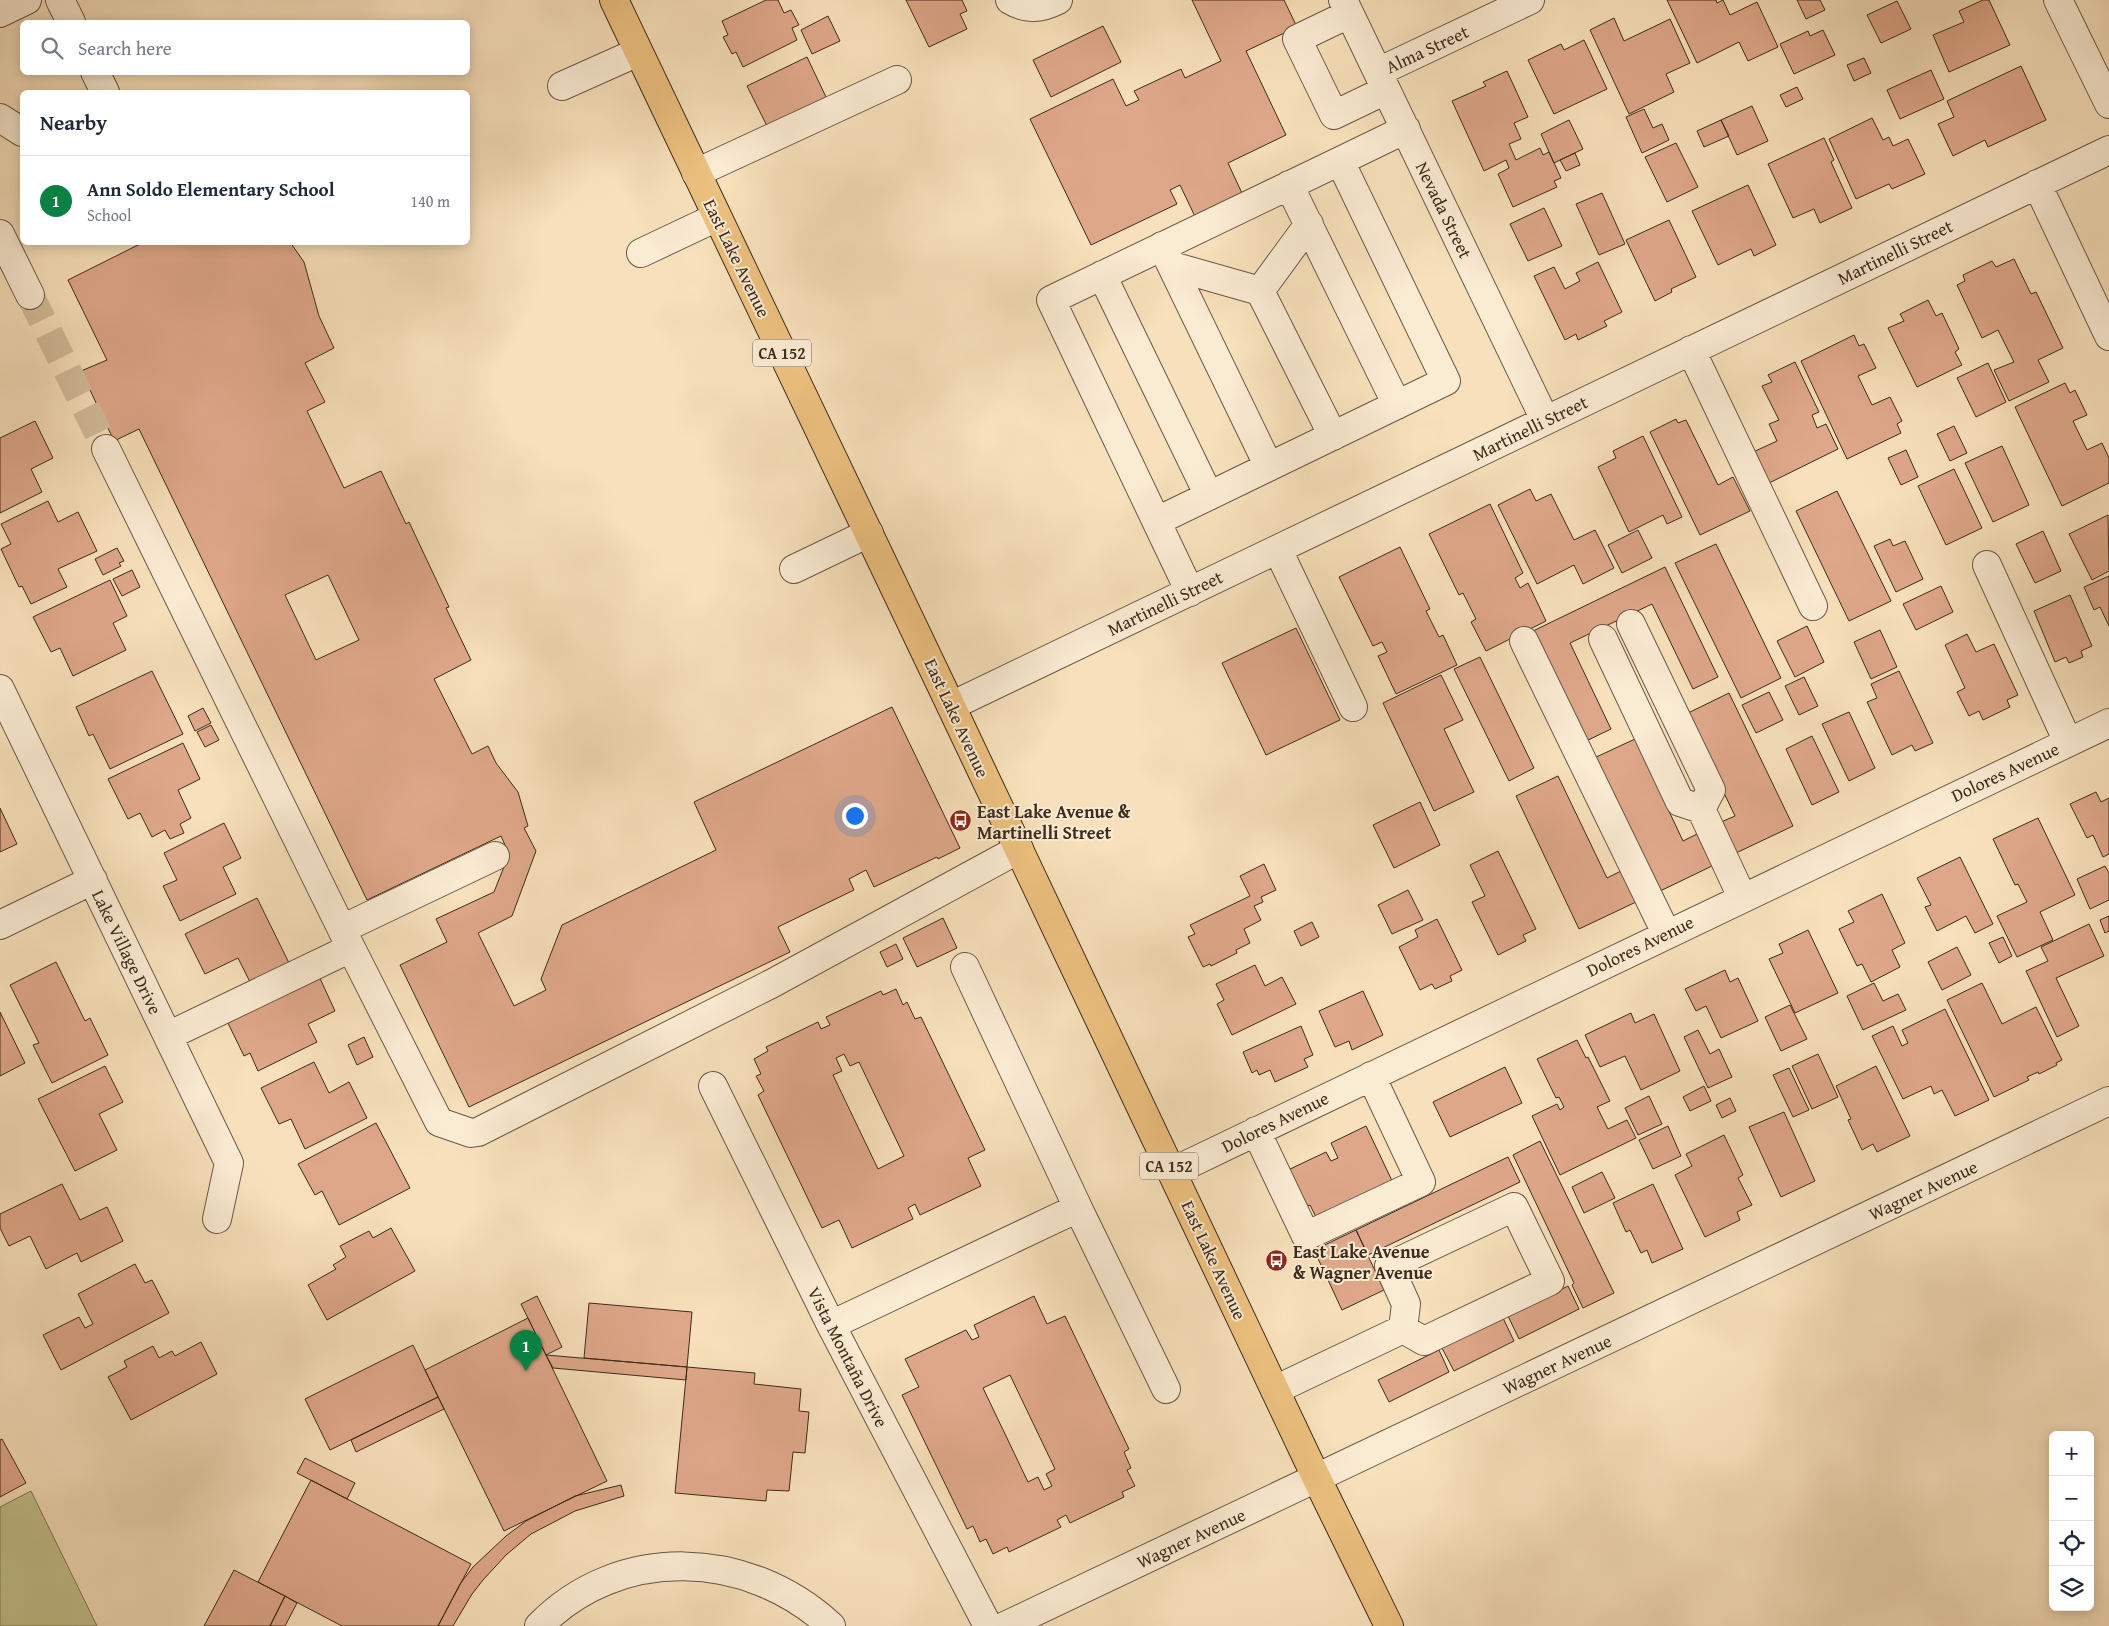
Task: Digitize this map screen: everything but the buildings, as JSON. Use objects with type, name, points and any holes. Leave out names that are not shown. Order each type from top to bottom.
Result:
[{"type":"main road","name":"East Lake Avenue","points":[[614,0],[1317,1479],[1389,1626]]},
{"type":"street","points":[[0,13],[28,0]]},
{"type":"street","points":[[60,0],[70,20]]},
{"type":"street","points":[[1010,0],[1021,6],[1035,8],[1058,0]]},
{"type":"street","name":"Alma Street","points":[[1346,7],[1298,39],[1334,115],[1382,81],[1530,0]]},
{"type":"street","points":[[2058,0],[2109,104]]},
{"type":"street","name":"Nevada Street","points":[[1346,7],[1546,420]]},
{"type":"street","points":[[562,86],[638,52]]},
{"type":"street","points":[[97,75],[104,90]]},
{"type":"street","points":[[696,174],[897,80]]},
{"type":"street","points":[[0,118],[20,131]]},
{"type":"street","points":[[1190,592],[1051,300],[1102,275],[1167,256],[1289,185],[1406,129]]},
{"type":"street","name":"Martinelli Street","points":[[951,706],[2109,150]]},
{"type":"street","points":[[1157,521],[1446,381],[1340,161]]},
{"type":"street","points":[[2037,184],[2109,336]]},
{"type":"street","points":[[1289,185],[1397,405]]},
{"type":"street","points":[[641,253],[717,216]]},
{"type":"street","points":[[1260,291],[1309,224]]},
{"type":"street","points":[[0,234],[30,295]]},
{"type":"street","points":[[1167,256],[1260,291],[1333,436]]},
{"type":"street","points":[[1167,256],[1268,467]]},
{"type":"street","points":[[1102,275],[1209,496]]},
{"type":"street","points":[[1691,350],[1813,606]]},
{"type":"street","points":[[106,448],[346,938],[439,1122],[471,1133],[478,1132],[771,984],[1019,849]]},
{"type":"street","points":[[794,569],[869,533]]},
{"type":"street","points":[[1278,550],[1353,707]]},
{"type":"street","points":[[1986,565],[2068,742]]},
{"type":"street","points":[[1631,624],[1711,790],[1701,809]]},
{"type":"street","points":[[1602,639],[1680,802],[1701,809],[1742,897]]},
{"type":"street","points":[[1524,641],[1666,933]]},
{"type":"street","name":"Lake Village Drive","points":[[0,689],[229,1163],[217,1219]]},
{"type":"street","name":"Dolores Avenue","points":[[1172,1172],[1666,933],[2109,723]]},
{"type":"street","points":[[168,1036],[495,856]]},
{"type":"street","points":[[0,925],[92,880]]},
{"type":"street","points":[[965,967],[1078,1208],[1166,1389]]},
{"type":"street","points":[[1256,1131],[1306,1236],[1421,1182],[1371,1076]]},
{"type":"street","name":"Vista Montaña Drive","points":[[713,1086],[831,1325],[988,1626]]},
{"type":"street","name":"Wagner Avenue","points":[[1005,1626],[2109,1101]]},
{"type":"street","points":[[1514,1206],[1550,1281],[1424,1341],[1403,1329],[1406,1304],[1389,1266],[1514,1206]]},
{"type":"street","points":[[831,1325],[1078,1208]]},
{"type":"street","points":[[1275,1390],[1403,1329]]},
{"type":"street","points":[[539,1626],[554,1610],[594,1585],[616,1576],[636,1571],[677,1565],[707,1567],[737,1574],[762,1583],[797,1600],[831,1626]]},
{"type":"shaded area","points":[[31,1491],[97,1626],[0,1626],[0,1507]]},
{"type":"tunnel","points":[[30,295],[106,449]]},
{"type":"place","name":"East Lake Avenue & Martinelli Street","points":[[961,821]]},
{"type":"place","name":"East Lake Avenue & Wagner Avenue","points":[[1277,1261]]},
{"type":"place","name":"Ann Soldo Elementary School","points":[[526,1371]]}]
